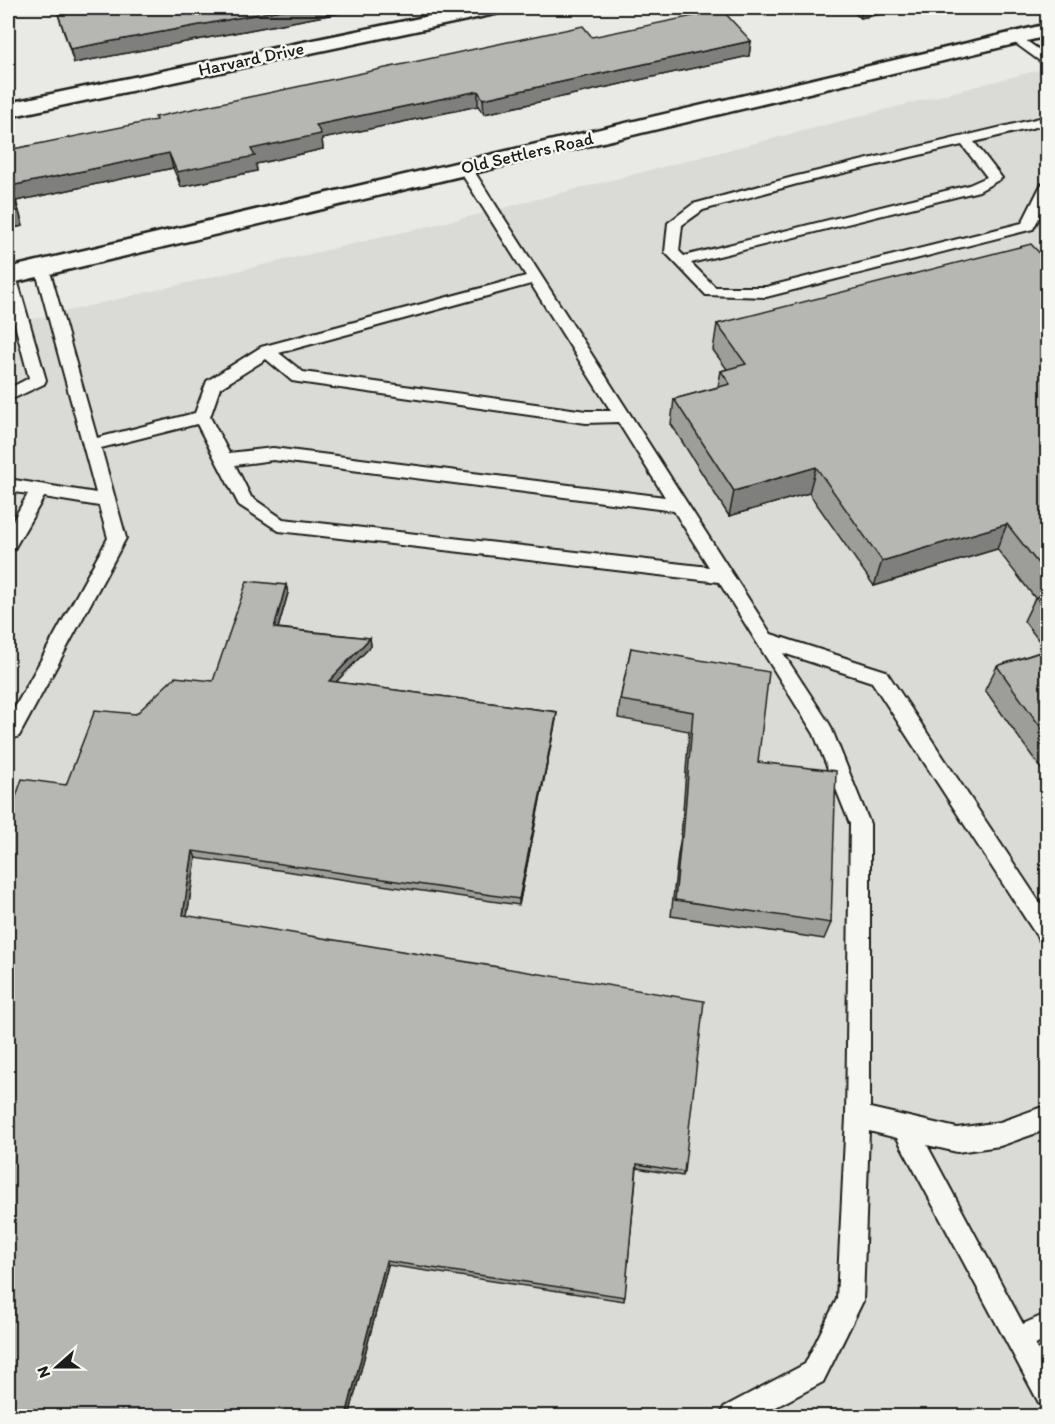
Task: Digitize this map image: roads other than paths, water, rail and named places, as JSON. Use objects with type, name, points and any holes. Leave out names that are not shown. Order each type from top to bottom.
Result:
[{"type":"street","name":"Harvard Drive","points":[[8,110],[495,8]]},
{"type":"street","name":"Old Settlers Road","points":[[8,276],[1047,30]]},
{"type":"lane","points":[[1016,38],[1047,63]]},
{"type":"lane","points":[[1047,120],[793,181],[698,207],[675,223],[672,252],[711,292],[766,292],[1028,226],[1047,185]]},
{"type":"lane","points":[[681,261],[974,188],[995,178],[965,140]]},
{"type":"lane","points":[[465,168],[823,731],[860,824],[858,1117],[850,1301],[814,1373],[734,1416]]},
{"type":"lane","points":[[8,733],[12,730],[117,538],[42,268]]},
{"type":"lane","points":[[8,276],[38,380],[8,395]]},
{"type":"lane","points":[[536,278],[267,351],[213,385],[202,417],[245,501],[279,525],[724,576]]},
{"type":"lane","points":[[267,351],[298,377],[586,417],[623,416]]},
{"type":"lane","points":[[91,445],[202,417]]},
{"type":"lane","points":[[224,460],[273,454],[679,505]]},
{"type":"lane","points":[[8,485],[108,501]]},
{"type":"lane","points":[[8,544],[39,490]]},
{"type":"lane","points":[[764,639],[879,676],[1047,934]]},
{"type":"lane","points":[[858,1117],[957,1140],[1000,1134],[1047,1117]]},
{"type":"lane","points":[[905,1128],[1047,1394]]},
{"type":"lane","points":[[1017,1339],[1047,1326]]}]
